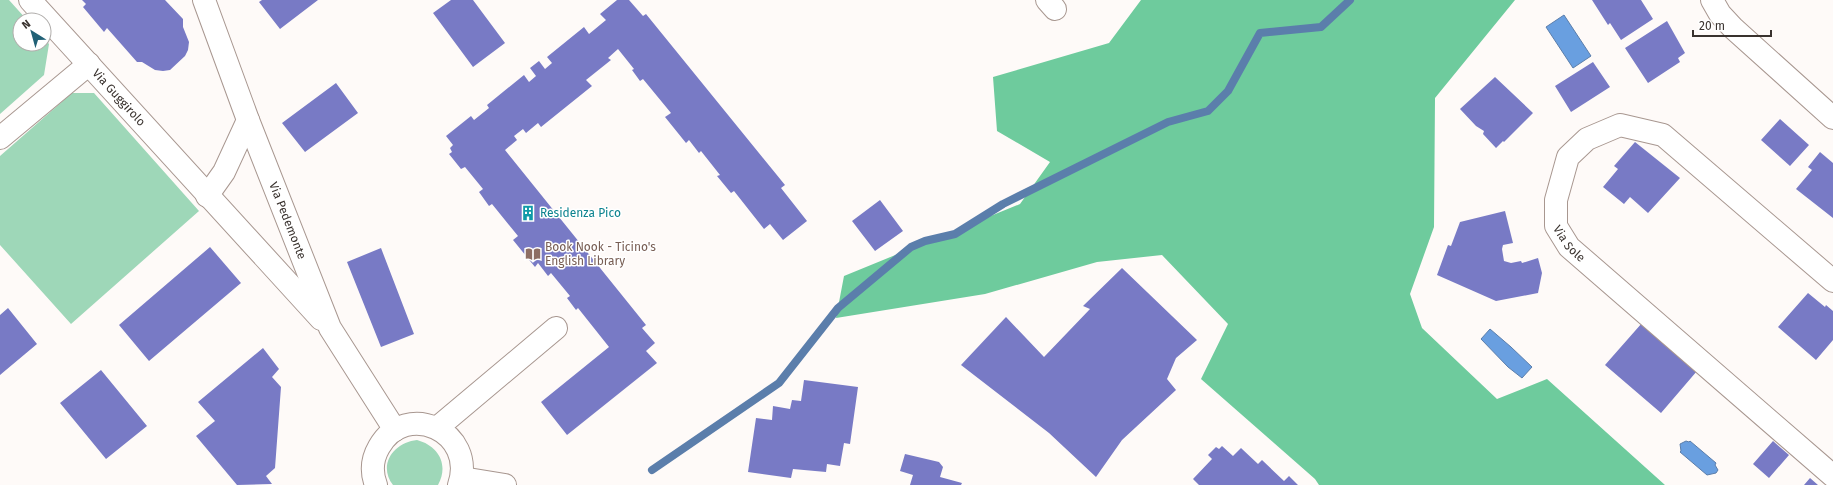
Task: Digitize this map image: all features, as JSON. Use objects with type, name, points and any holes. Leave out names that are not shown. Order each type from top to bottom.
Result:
[{"type":"street","name":"Via Guggirolo","points":[[30,0],[207,196],[330,328]]},
{"type":"street","name":"Via Pedemonte","points":[[204,0],[248,120],[330,328],[395,430]]},
{"type":"street","points":[[1712,0],[1720,14],[1733,28],[1833,118]]},
{"type":"street","points":[[0,138],[89,64]]},
{"type":"street","points":[[207,196],[224,172],[248,120]]},
{"type":"street","name":"Via Sole","points":[[1833,281],[1663,135],[1620,125],[1587,139],[1568,157],[1556,200],[1556,226],[1569,247],[1833,476]]},
{"type":"street","points":[[438,428],[556,328]]},
{"type":"street","points":[[376,485],[373,469],[375,456],[380,444],[395,430],[416,424],[438,428],[450,437],[458,449],[462,463],[460,482],[505,485]]},
{"type":"green space","points":[[0,0],[9,0],[20,12],[12,12],[12,52],[48,52],[44,75],[0,114]]},
{"type":"green space","points":[[1141,0],[1515,0],[1435,98],[1434,227],[1410,294],[1422,328],[1497,399],[1547,379],[1665,485],[1319,485],[1315,479],[1201,379],[1228,324],[1162,255],[1097,262],[985,294],[836,318],[844,276],[1020,204],[1050,162],[997,131],[993,77],[1109,43]]},
{"type":"green space","points":[[72,93],[94,93],[199,211],[71,324],[0,245],[0,156]]},
{"type":"green space","points":[[417,440],[431,447],[440,457],[442,470],[438,485],[393,485],[387,469],[391,455],[402,445]]},
{"type":"water","points":[[1564,15],[1591,56],[1573,68],[1546,27]]},
{"type":"water","points":[[1490,329],[1532,367],[1522,378],[1508,367],[1481,339]]},
{"type":"water","points":[[1690,441],[1716,463],[1715,465],[1718,470],[1716,473],[1707,475],[1680,452],[1680,444]]},
{"type":"building","points":[[82,0],[165,0],[183,19],[183,27],[189,42],[188,50],[185,56],[170,70],[163,71],[155,70],[142,62],[137,62],[107,28],[104,32],[83,7],[86,4]]},
{"type":"building","points":[[262,0],[318,0],[280,29],[259,2]]},
{"type":"building","points":[[451,0],[473,0],[505,43],[473,67],[433,13]]},
{"type":"building","name":"Residenza Pico","points":[[617,0],[629,0],[643,16],[646,14],[785,185],[781,188],[807,221],[783,240],[770,224],[764,229],[734,191],[731,193],[717,176],[720,175],[701,151],[699,153],[689,140],[686,143],[665,117],[671,113],[643,79],[640,81],[632,70],[634,69],[618,49],[608,58],[611,60],[586,80],[592,86],[541,127],[538,123],[526,133],[523,129],[514,136],[517,140],[505,150],[646,325],[642,328],[655,343],[646,351],[657,363],[567,435],[541,402],[609,347],[578,308],[576,310],[567,298],[570,296],[551,273],[548,276],[538,263],[535,267],[513,240],[518,236],[492,204],[489,206],[479,192],[483,189],[465,167],[461,169],[449,154],[452,152],[450,148],[453,145],[446,136],[471,116],[474,120],[489,108],[487,105],[524,75],[529,82],[536,76],[530,68],[539,61],[545,69],[552,63],[547,57],[584,27],[589,34],[606,20],[600,14]]},
{"type":"building","points":[[1592,0],[1641,0],[1653,19],[1621,40],[1610,23],[1608,25]]},
{"type":"building","points":[[1667,21],[1685,53],[1678,58],[1680,62],[1648,83],[1625,48]]},
{"type":"building","points":[[1593,62],[1610,87],[1571,112],[1555,86]]},
{"type":"building","points":[[1495,77],[1533,113],[1496,148],[1483,134],[1484,131],[1476,126],[1460,109]]},
{"type":"building","points":[[336,83],[358,113],[305,152],[282,123]]},
{"type":"building","points":[[1780,119],[1809,145],[1790,166],[1761,140]]},
{"type":"building","points":[[1635,142],[1680,178],[1648,213],[1630,197],[1624,204],[1603,187],[1618,169],[1614,166]]},
{"type":"building","points":[[1820,152],[1833,163],[1833,218],[1796,189],[1812,170],[1808,167]]},
{"type":"building","points":[[880,200],[903,231],[875,251],[852,221]]},
{"type":"building","points":[[1505,211],[1513,243],[1503,245],[1502,249],[1504,261],[1511,263],[1521,261],[1522,263],[1538,258],[1542,273],[1538,293],[1496,301],[1437,275],[1448,245],[1451,246],[1460,222]]},
{"type":"building","points":[[210,247],[241,283],[149,361],[119,325]]},
{"type":"building","points":[[381,248],[414,334],[381,347],[347,262]]},
{"type":"building","points":[[1122,268],[1197,340],[1176,358],[1167,379],[1176,390],[1122,440],[1096,477],[1049,433],[961,365],[1006,317],[1044,357],[1090,309],[1083,306]]},
{"type":"building","points":[[1808,293],[1825,307],[1826,305],[1833,311],[1833,340],[1816,360],[1778,327]]},
{"type":"building","points":[[8,308],[37,344],[0,375],[0,315]]},
{"type":"building","points":[[1642,323],[1697,371],[1661,413],[1605,365]]},
{"type":"building","points":[[263,348],[279,369],[272,377],[281,387],[275,468],[266,476],[272,484],[237,485],[196,436],[215,421],[198,402]]},
{"type":"building","points":[[101,370],[147,426],[106,459],[60,403]]},
{"type":"building","points":[[804,380],[858,387],[850,444],[844,443],[840,466],[827,464],[826,472],[793,469],[791,478],[748,472],[756,418],[772,420],[773,406],[790,409],[792,400],[801,401]]},
{"type":"building","points":[[1773,441],[1789,455],[1769,478],[1753,464]]},
{"type":"building","points":[[1222,446],[1233,456],[1241,448],[1258,464],[1262,460],[1284,481],[1289,476],[1298,485],[1199,485],[1193,479],[1212,459],[1208,455],[1216,447],[1219,449]]},
{"type":"building","points":[[905,454],[939,462],[943,467],[940,477],[962,483],[961,485],[910,485],[913,475],[900,471]]},
{"type":"building","points":[[1810,478],[1818,485],[1804,485]]},
{"type":"waterway","points":[[652,470],[779,383],[838,308],[911,247],[925,241],[955,234],[1003,204],[1168,122],[1208,111],[1228,91],[1260,33],[1321,27],[1350,0]]},
{"type":"place","name":"Residenza Pico","points":[[528,213]]},
{"type":"place","name":"Book Nook - Ticino's English Library","points":[[533,254]]}]
